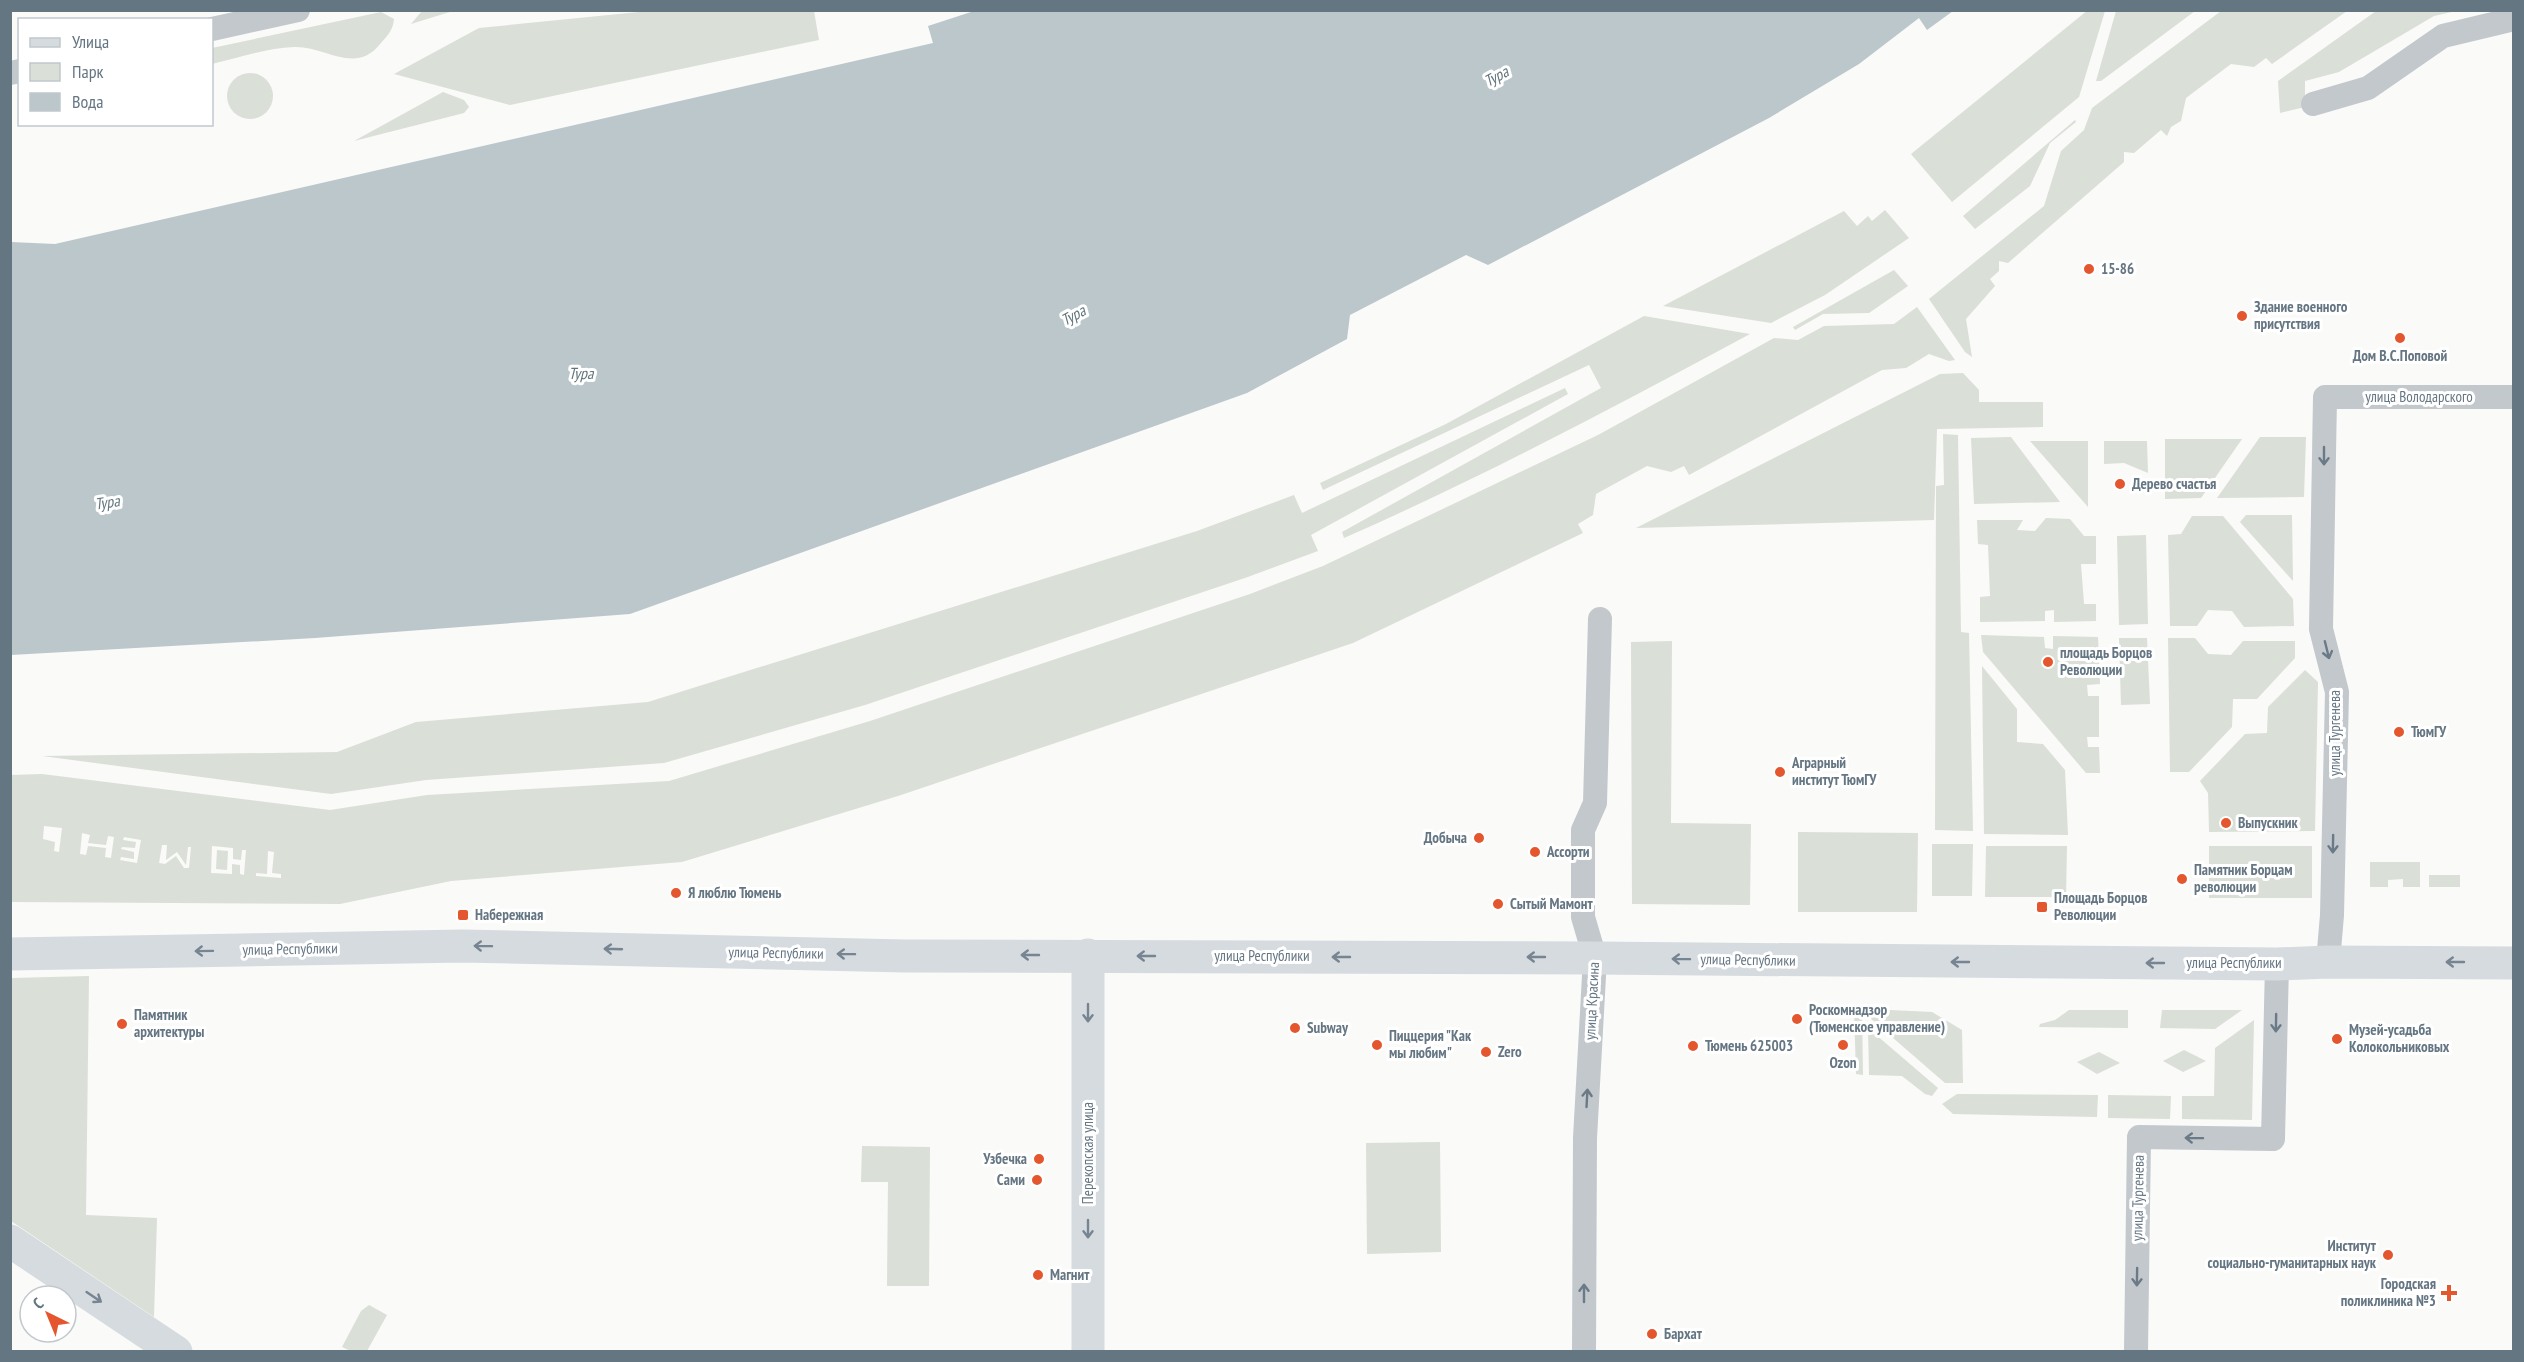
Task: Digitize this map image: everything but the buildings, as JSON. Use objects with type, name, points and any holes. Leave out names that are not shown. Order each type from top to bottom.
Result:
[{"type":"main road","name":"улица Республики","points":[[10,954],[463,946],[905,956],[1088,955],[2277,964],[2514,963]]},
{"type":"main road","name":"Перекопская улица","points":[[1088,955],[1088,1352]]},
{"type":"main road","points":[[10,1241],[176,1352]]},
{"type":"street","points":[[213,29],[298,10]]},
{"type":"street","points":[[2313,104],[2368,88],[2443,36],[2514,19]]},
{"type":"street","name":"улица Володарского","points":[[2325,397],[2514,397]]},
{"type":"street","name":"улица Тургенева","points":[[2325,397],[2321,629],[2337,692],[2332,915],[2328,962]]},
{"type":"street","name":"улица Красина","points":[[1584,1352],[1585,1138],[1595,958],[1583,917],[1583,830],[1595,803],[1600,619]]},
{"type":"street","name":"улица Тургенева","points":[[2136,1352],[2139,1137],[2273,1138],[2277,964]]},
{"type":"green space","points":[[422,10],[453,11],[411,24]]},
{"type":"green space","points":[[2088,10],[2105,11],[2079,97],[1952,202],[1911,154]]},
{"type":"green space","points":[[2116,10],[2195,11],[2101,81],[2096,81]]},
{"type":"green space","points":[[649,11],[814,11],[819,40],[510,105],[394,74],[479,28]]},
{"type":"green space","points":[[2221,11],[2347,11],[2272,64],[2266,58],[2254,67],[2231,64],[2186,98],[2181,121],[2171,127],[2167,136],[2161,130],[2134,153],[2124,152],[2124,162],[2008,263],[1999,261],[1999,271],[1990,279],[1995,286],[1966,319],[1972,357],[1965,352],[1929,299],[2044,206],[2061,151],[2084,130],[2092,108]]},
{"type":"green space","points":[[2376,11],[2456,11],[2434,16],[2339,72],[2305,81],[2305,107],[2280,113],[2278,81]]},
{"type":"green space","points":[[381,12],[394,19],[388,35],[371,53],[351,59],[294,47],[263,51],[213,64],[213,48]]},
{"type":"green space","points":[[250,73],[266,80],[273,96],[266,112],[250,119],[234,112],[227,96],[234,80]]},
{"type":"green space","points":[[443,92],[464,100],[469,107],[464,113],[354,141]]},
{"type":"green space","points":[[2075,120],[2076,122],[2050,143],[2030,186],[1975,229],[1963,216]]},
{"type":"green space","points":[[1885,210],[1909,238],[1825,295],[1771,323],[1663,306],[1844,211],[1857,226],[1868,216],[1872,221]]},
{"type":"green space","points":[[1894,270],[1908,286],[1869,313],[1823,314],[1795,330],[1793,327]]},
{"type":"green space","points":[[1917,307],[1955,360],[1949,361],[1929,354],[1906,368],[1882,370],[1689,475],[1684,466],[1671,472],[1647,466],[1596,494],[1593,515],[1578,524],[1583,533],[1353,643],[898,796],[682,862],[451,881],[340,904],[11,902],[11,775],[42,774],[330,810],[427,795],[669,781],[870,721],[1250,594],[1323,566],[1598,435],[1774,338],[1798,340],[1824,326],[1894,324]],"holes":[[[44,826],[62,828],[59,852],[54,851],[55,842],[43,839]],[[82,833],[90,835],[88,843],[106,845],[108,836],[114,837],[111,858],[105,857],[106,848],[88,846],[86,855],[80,854]],[[124,837],[141,840],[137,863],[120,860],[121,857],[134,859],[134,852],[121,849],[122,847],[135,848],[136,842],[123,840]],[[162,845],[167,845],[166,860],[177,852],[186,865],[188,847],[191,847],[189,868],[184,868],[176,856],[165,864],[159,863]],[[212,846],[233,848],[233,859],[241,860],[242,850],[246,850],[244,875],[240,874],[240,865],[232,864],[232,874],[211,873]],[[268,851],[274,852],[272,873],[281,874],[281,878],[256,876],[256,873],[267,874]]]},
{"type":"green space","points":[[1644,316],[1750,334],[1498,466],[1344,538],[1342,532],[1601,388],[1589,365],[1323,490],[1320,483],[1446,424]]},
{"type":"green space","points":[[1963,373],[1979,390],[1979,402],[2043,402],[2043,427],[1937,429],[1934,520],[1636,528],[1940,374]]},
{"type":"green space","points":[[1565,388],[1568,394],[1311,535],[1318,551],[1245,578],[865,705],[664,763],[426,780],[331,794],[42,756],[337,752],[416,722],[648,702],[1197,531],[1294,495],[1302,513]]},
{"type":"green space","points":[[1943,434],[1958,435],[1961,632],[1969,633],[1973,831],[1935,830],[1936,486],[1944,485]]},
{"type":"green space","points":[[2011,437],[2060,502],[1974,504],[1971,438]]},
{"type":"green space","points":[[2260,437],[2306,437],[2304,497],[2217,498]]},
{"type":"green space","points":[[2165,439],[2242,439],[2201,498],[2165,499]]},
{"type":"green space","points":[[2030,441],[2088,441],[2088,507]]},
{"type":"green space","points":[[2104,441],[2147,441],[2148,473],[2124,463],[2104,464]]},
{"type":"green space","points":[[2246,515],[2292,515],[2293,581],[2240,522]]},
{"type":"green space","points":[[2192,516],[2223,516],[2293,599],[2294,626],[2244,627],[2232,611],[2208,610],[2197,626],[2170,626],[2168,535],[2181,534]]},
{"type":"green space","points":[[2046,518],[2070,519],[2084,536],[2096,536],[2096,564],[2081,564],[2084,604],[2096,604],[2096,621],[2054,622],[2054,610],[2045,611],[2045,621],[1980,622],[1980,597],[1990,596],[1988,545],[1978,544],[1977,520],[2023,520],[2017,530],[2035,531]]},
{"type":"green space","points":[[2146,535],[2148,624],[2119,625],[2117,536]]},
{"type":"green space","points":[[1981,635],[2044,637],[2045,648],[2053,649],[2053,636],[2098,637],[2100,684],[2087,685],[2088,696],[2099,696],[2099,737],[2087,737],[2088,747],[2099,747],[2100,773],[2086,773],[1983,652]]},
{"type":"green space","points":[[2119,638],[2147,638],[2150,704],[2121,705]]},
{"type":"green space","points":[[2168,638],[2195,638],[2208,654],[2231,655],[2243,641],[2295,641],[2295,658],[2257,699],[2233,699],[2232,727],[2189,772],[2170,772]]},
{"type":"green space","points":[[1672,641],[1671,823],[1751,824],[1750,905],[1632,904],[1631,642]]},
{"type":"green space","points":[[1982,666],[2017,709],[2017,742],[2043,744],[2065,770],[2068,835],[1984,834]]},
{"type":"green space","points":[[2305,670],[2318,682],[2315,831],[2209,832],[2208,793],[2200,781],[2245,734],[2267,733],[2268,707]]},
{"type":"green space","points":[[1798,832],[1918,833],[1917,912],[1798,912]]},
{"type":"green space","points":[[1932,844],[1973,844],[1972,896],[1932,896]]},
{"type":"green space","points":[[1986,846],[2067,846],[2066,897],[1985,897]]},
{"type":"green space","points":[[2209,846],[2312,846],[2312,898],[2209,898]]},
{"type":"green space","points":[[217,850],[228,851],[227,870],[216,869]]},
{"type":"green space","points":[[2370,862],[2420,862],[2420,887],[2403,887],[2403,879],[2388,880],[2388,887],[2370,887]]},
{"type":"green space","points":[[2429,875],[2460,875],[2460,887],[2429,887]]},
{"type":"green space","points":[[89,976],[86,1215],[157,1218],[154,1317],[11,1221],[11,978]]},
{"type":"green space","points":[[1854,1009],[1862,1009],[1863,1075],[1856,1074]]},
{"type":"green space","points":[[1869,1009],[1932,1012],[1962,1030],[1963,1083],[1945,1083],[1869,1017]]},
{"type":"green space","points":[[2069,1010],[2128,1010],[2128,1028],[2039,1027],[2040,1024],[2055,1020]]},
{"type":"green space","points":[[2162,1010],[2242,1010],[2215,1029],[2160,1028]]},
{"type":"green space","points":[[2254,1020],[2252,1120],[2182,1119],[2182,1096],[2214,1096],[2215,1048]]},
{"type":"green space","points":[[1868,1028],[1938,1088],[1932,1096],[1925,1094],[1902,1076],[1869,1075]]},
{"type":"green space","points":[[2184,1050],[2206,1061],[2183,1072],[2163,1061]]},
{"type":"green space","points":[[2099,1052],[2120,1063],[2097,1074],[2077,1062]]},
{"type":"green space","points":[[1957,1094],[2098,1095],[2097,1117],[1953,1114],[1942,1104]]},
{"type":"green space","points":[[2108,1095],[2171,1096],[2170,1119],[2108,1118]]},
{"type":"green space","points":[[1440,1142],[1441,1252],[1367,1254],[1366,1143]]},
{"type":"green space","points":[[862,1146],[930,1147],[929,1286],[887,1286],[888,1182],[861,1182]]},
{"type":"green space","points":[[369,1305],[387,1315],[367,1351],[351,1351],[342,1347],[361,1311]]},
{"type":"water","name":"Тура","points":[[974,11],[1953,11],[1927,30],[1919,18],[1859,64],[1769,118],[1488,265],[1466,255],[1350,315],[1347,339],[1247,393],[630,614],[315,638],[11,655],[11,242],[55,244],[933,43],[928,26]]},
{"type":"place","name":"15-86","points":[[2089,269]]},
{"type":"place","name":"Здание военного присутствия","points":[[2242,316]]},
{"type":"place","name":"Дом В.С.Поповой","points":[[2400,338]]},
{"type":"place","name":"Дерево счастья","points":[[2120,484]]},
{"type":"place","name":"площадь Борцов Революции","points":[[2048,662]]},
{"type":"place","name":"ТюмГУ","points":[[2399,732]]},
{"type":"place","name":"Аграрный институт ТюмГУ","points":[[1780,772]]},
{"type":"place","name":"Выпускник","points":[[2226,823]]},
{"type":"place","name":"Добыча","points":[[1479,838]]},
{"type":"place","name":"Ассорти","points":[[1535,852]]},
{"type":"place","name":"Памятник Борцам революции","points":[[2182,879]]},
{"type":"place","name":"Я люблю Тюмень","points":[[676,893]]},
{"type":"place","name":"Сытый Мамонт","points":[[1498,904]]},
{"type":"place","name":"Площадь Борцов Революции","points":[[2042,907]]},
{"type":"place","name":"Набережная","points":[[463,915]]},
{"type":"place","name":"Роскомнадзор (Тюменское управление)","points":[[1797,1019]]},
{"type":"place","name":"Памятник архитектуры","points":[[122,1024]]},
{"type":"place","name":"Subway","points":[[1295,1028]]},
{"type":"place","name":"Музей-усадьба Колокольниковых","points":[[2337,1039]]},
{"type":"place","name":"Пиццерия \"Как мы любим\"","points":[[1377,1045]]},
{"type":"place","name":"Ozon","points":[[1843,1045]]},
{"type":"place","name":"Тюмень 625003","points":[[1693,1046]]},
{"type":"place","name":"Zero","points":[[1486,1052]]},
{"type":"place","name":"Узбечка","points":[[1039,1159]]},
{"type":"place","name":"Сами","points":[[1037,1180]]},
{"type":"place","name":"Институт социально-гуманитарных наук","points":[[2388,1255]]},
{"type":"place","name":"Магнит","points":[[1038,1275]]},
{"type":"place","name":"Городская поликлиника №3","points":[[2449,1293]]},
{"type":"place","name":"Бархат","points":[[1652,1334]]}]
